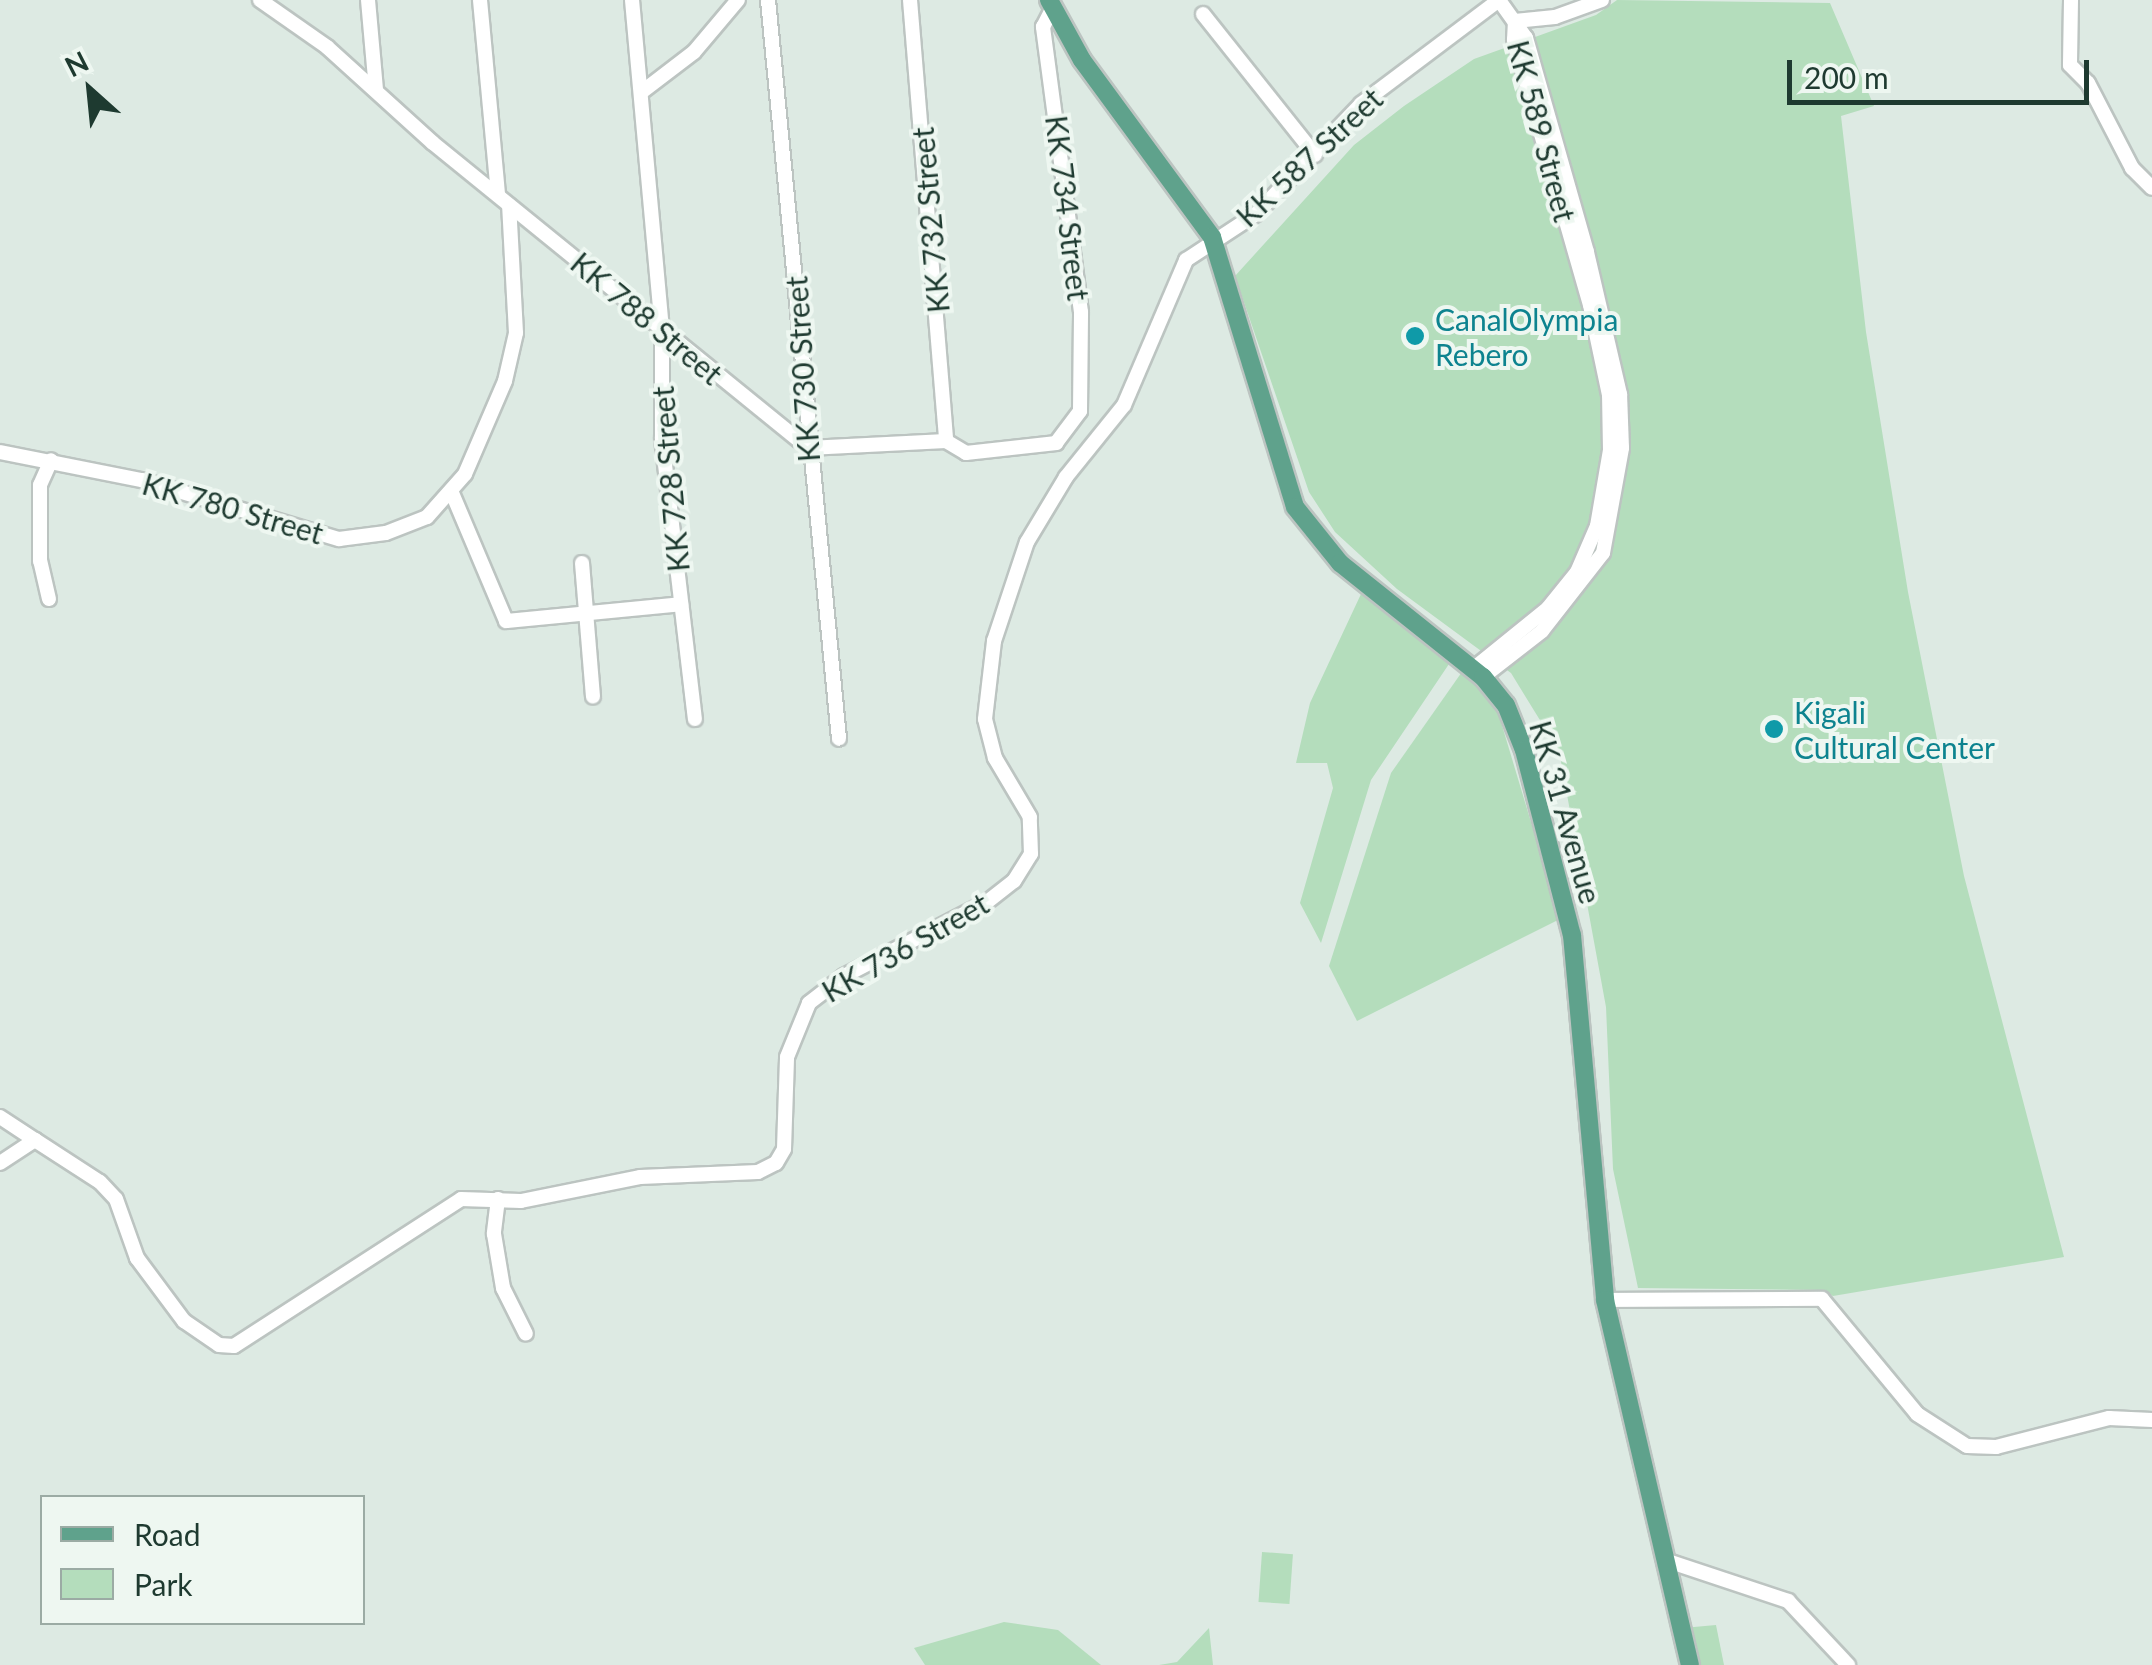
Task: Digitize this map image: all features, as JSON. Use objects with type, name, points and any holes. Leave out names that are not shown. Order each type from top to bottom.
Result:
[{"type":"main road","name":"KK 31 Avenue","points":[[1051,4],[1089,70],[1212,237],[1228,304],[1295,507],[1340,562],[1478,673],[1506,705],[1524,750],[1566,904],[1604,1300],[1690,1665]]},
{"type":"street","name":"KK 788 Street","points":[[260,0],[376,89],[662,332],[808,448]]},
{"type":"street","points":[[368,0],[376,89]]},
{"type":"street","name":"KK 780 Street","points":[[0,452],[51,460],[339,538],[404,527],[452,493],[489,424],[516,333],[480,0]]},
{"type":"street","name":"KK 728 Street","points":[[632,0],[642,90],[646,212],[662,332],[659,402],[695,718]]},
{"type":"street","points":[[642,90],[684,62],[738,0]]},
{"type":"street","name":"KK 730 Street","points":[[768,0],[808,448],[839,739]]},
{"type":"street","name":"KK 732 Street","points":[[910,0],[946,441]]},
{"type":"street","points":[[1499,0],[1515,21],[1555,16],[1602,0]]},
{"type":"street","name":"KK 587 Street","points":[[1212,237],[1256,214],[1361,104],[1499,0]]},
{"type":"street","points":[[1550,0],[1555,16]]},
{"type":"street","points":[[2071,0],[2070,65],[2088,83],[2132,168],[2152,188]]},
{"type":"street","name":"KK 734 Street","points":[[1051,4],[1043,27],[1078,272],[1080,411],[1062,439]]},
{"type":"street","points":[[1203,14],[1314,155]]},
{"type":"street","name":"KK 589 Street","points":[[1478,673],[1548,608],[1577,572],[1596,526],[1610,450],[1609,395],[1590,304],[1514,40],[1515,21]]},
{"type":"street","name":"KK 736 Street","points":[[35,1140],[112,1192],[154,1284],[184,1321],[219,1345],[234,1346],[258,1334],[446,1205],[579,1193],[640,1177],[768,1169],[784,1149],[787,1057],[810,1003],[844,976],[987,902],[1024,868],[1034,835],[989,739],[988,668],[1027,542],[1124,405],[1186,260],[1212,237]]},
{"type":"street","points":[[808,448],[946,441],[977,453],[1062,439],[1090,448]]},
{"type":"street","points":[[49,598],[40,561],[40,485],[51,460]]},
{"type":"street","points":[[452,493],[506,621],[680,604]]},
{"type":"street","points":[[582,563],[593,697]]},
{"type":"street","points":[[0,1118],[35,1140],[0,1163]]},
{"type":"street","points":[[498,1199],[494,1234],[502,1288],[526,1334]]},
{"type":"street","points":[[1604,1300],[1822,1300],[1916,1414],[1966,1446],[1996,1447],[2109,1418],[2152,1420]]},
{"type":"street","points":[[1666,1560],[1788,1601],[1848,1665]]},
{"type":"green space","points":[[1617,0],[1830,3],[1874,106],[1841,116],[1866,332],[1908,592],[1964,876],[2064,1257],[1833,1296],[1823,1290],[1638,1288],[1613,1169],[1606,1007],[1559,751],[1511,673],[1397,589],[1335,532],[1309,492],[1235,276],[1354,145],[1404,106],[1474,59],[1596,15]]},
{"type":"green space","points":[[1361,594],[1451,661],[1371,780],[1321,943],[1300,903],[1333,788],[1327,763],[1296,763],[1310,703]]},
{"type":"green space","points":[[1464,669],[1498,712],[1560,919],[1357,1021],[1329,966],[1391,773]]},
{"type":"green space","points":[[1262,1552],[1293,1554],[1289,1604],[1259,1602]]},
{"type":"green space","points":[[1004,1622],[1058,1630],[1101,1665],[925,1665],[914,1648]]},
{"type":"green space","points":[[1716,1625],[1724,1665],[1693,1665],[1683,1628]]},
{"type":"green space","points":[[1209,1628],[1213,1665],[1159,1665],[1177,1662]]},
{"type":"place","name":"CanalOlympia Rebero","points":[[1415,336]]},
{"type":"place","name":"Kigali Cultural Center","points":[[1774,729]]}]
